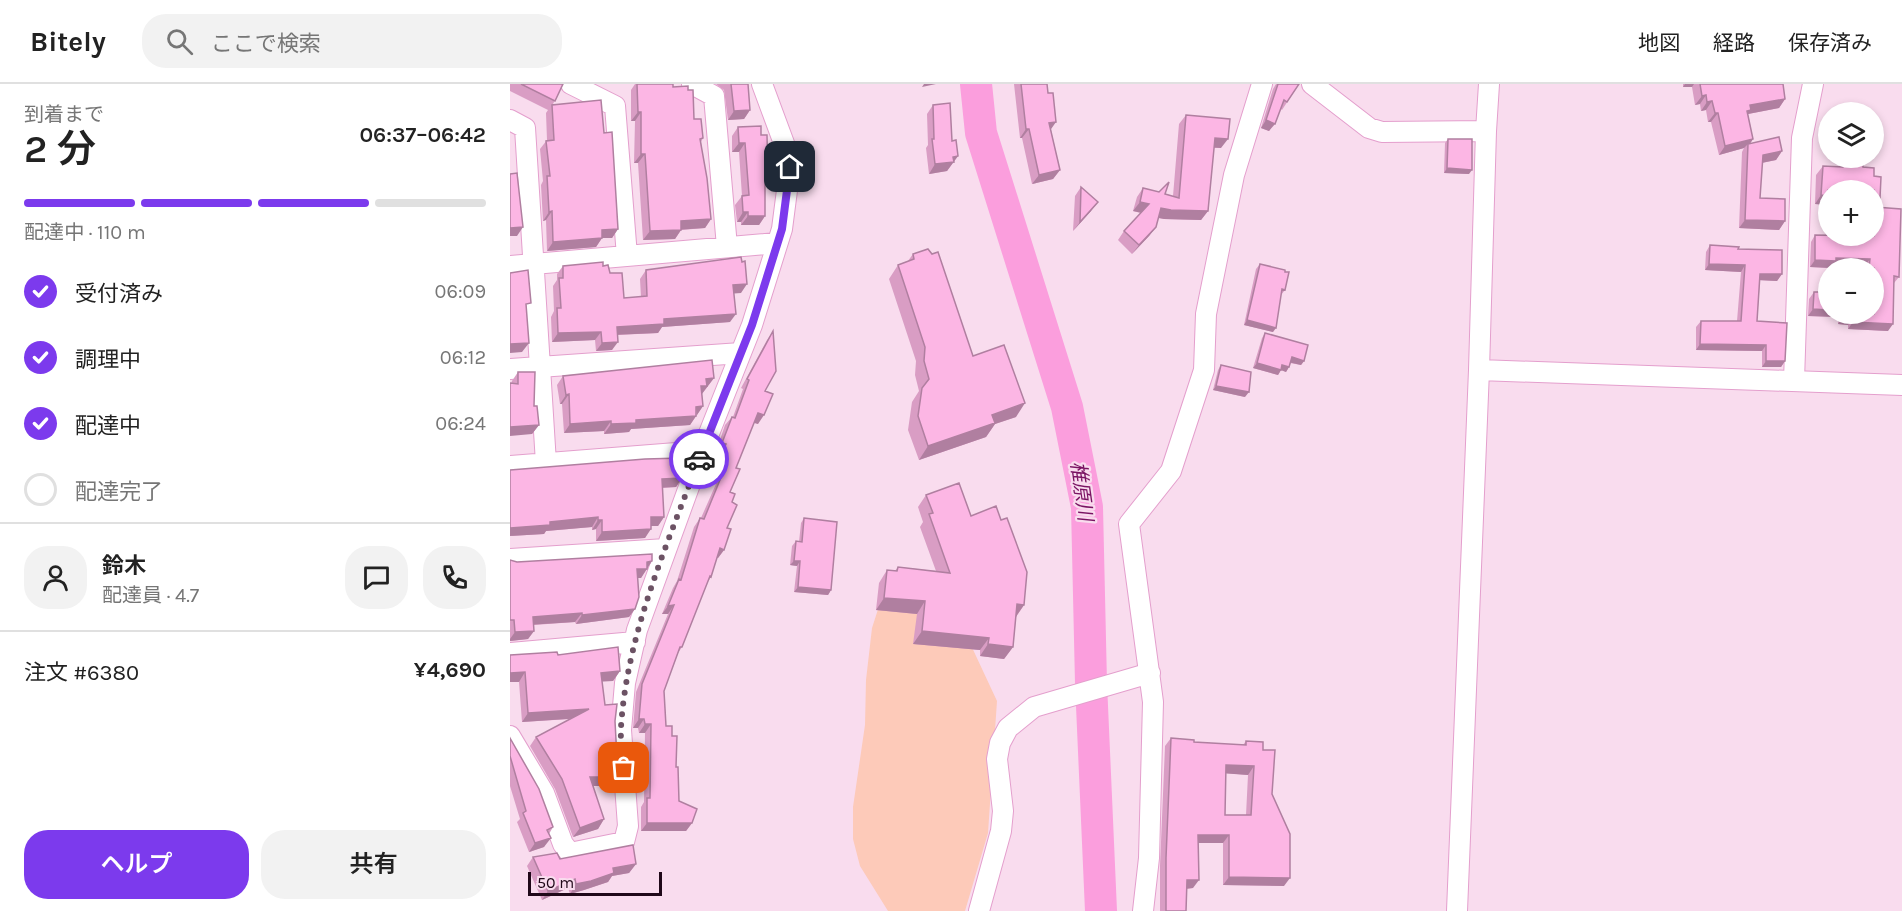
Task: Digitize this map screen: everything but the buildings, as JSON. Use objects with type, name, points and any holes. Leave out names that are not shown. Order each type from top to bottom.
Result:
[{"type":"street","points":[[571,84],[615,106],[627,256]]},
{"type":"street","points":[[692,84],[714,96],[727,248]]},
{"type":"street","points":[[510,736],[544,793],[563,844],[570,853],[624,842],[628,826],[621,730],[626,683],[637,630],[702,451],[752,325],[782,229],[790,167],[762,84]]},
{"type":"street","points":[[1143,911],[1149,858],[1153,702],[1130,524],[1171,471],[1204,370],[1206,314],[1234,175],[1262,84]]},
{"type":"street","points":[[1312,84],[1369,128],[1382,132],[1486,131]]},
{"type":"street","points":[[1457,911],[1479,370],[1486,131],[1490,84]]},
{"type":"street","points":[[1794,381],[1802,138],[1813,84]]},
{"type":"street","points":[[510,120],[525,128],[519,174],[534,264],[546,463]]},
{"type":"street","points":[[510,266],[777,243]]},
{"type":"street","points":[[510,369],[741,353]]},
{"type":"street","points":[[1479,370],[1902,385]]},
{"type":"street","points":[[510,466],[702,451]]},
{"type":"street","points":[[510,559],[666,549]]},
{"type":"street","points":[[510,653],[635,642]]},
{"type":"street","points":[[979,911],[1001,831],[1003,811],[997,759],[1000,743],[1008,728],[1034,707],[1150,673]]},
{"type":"shaded area","points":[[898,585],[969,641],[997,701],[988,833],[965,911],[888,911],[860,866],[853,839],[853,807],[865,725],[866,680],[872,628],[881,600]]},
{"type":"waterway","name":"椎原川","points":[[976,84],[981,133],[1067,407],[1087,507],[1091,683],[1101,911]]},
{"type":"way so far","points":[[624,768],[621,730],[626,683],[637,630],[699,459]]},
{"type":"route","points":[[699,459],[752,325],[782,229],[790,167]]}]
